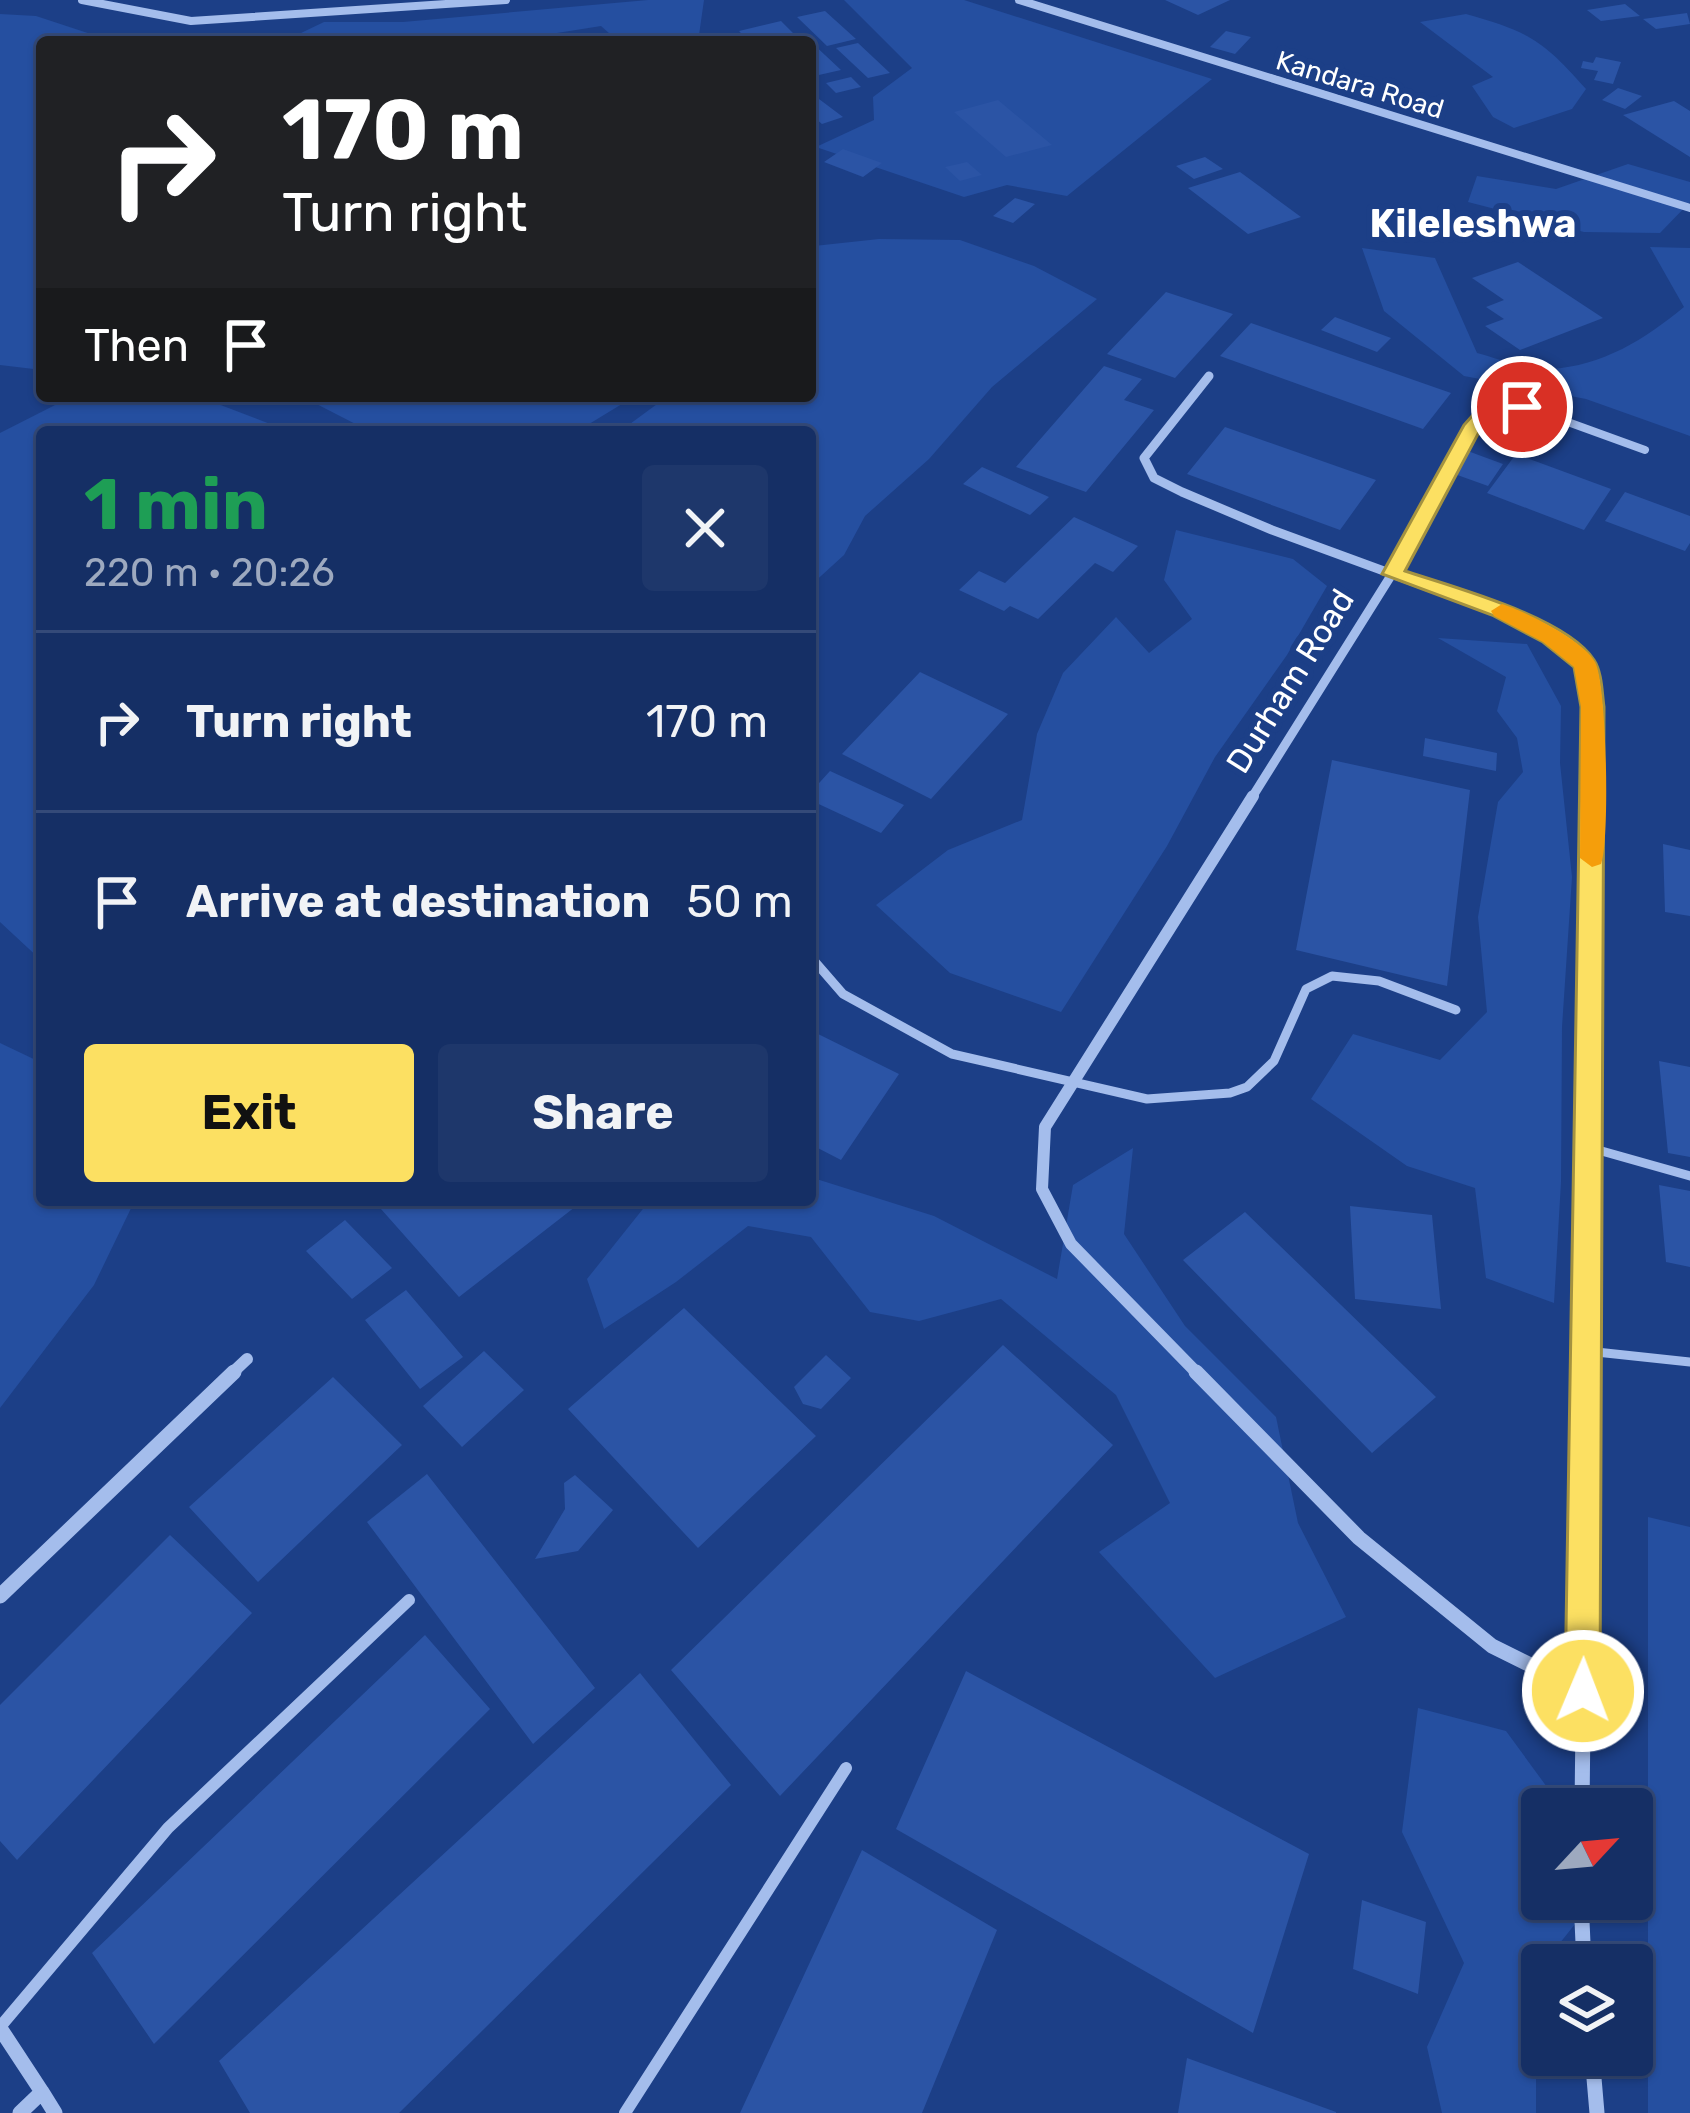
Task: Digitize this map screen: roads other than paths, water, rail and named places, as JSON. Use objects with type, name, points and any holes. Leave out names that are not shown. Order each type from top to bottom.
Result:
[{"type":"street","points":[[82,0],[191,22],[506,0]]},
{"type":"street","name":"Kandara Road","points":[[1019,0],[1690,208]]},
{"type":"street","points":[[1209,376],[1144,458],[1154,478],[1392,574]]},
{"type":"street","name":"Durham Road","points":[[1582,1788],[1593,730],[1585,664],[1551,637],[1500,610],[1392,574],[1045,1127],[1042,1189],[1071,1244],[1359,1538],[1492,1646],[1583,1691]]},
{"type":"street","points":[[0,1596],[248,1359]]},
{"type":"street","points":[[0,2028],[55,2113]]},
{"type":"street","points":[[1594,2076],[1597,2113]]},
{"type":"street","points":[[20,2113],[42,2092]]},
{"type":"lane","points":[[1392,574],[1471,429],[1488,410],[1532,409],[1646,450]]},
{"type":"lane","points":[[816,963],[843,994],[952,1054],[1148,1099],[1230,1093],[1247,1087],[1274,1061],[1306,989],[1332,976],[1378,981],[1456,1010]]},
{"type":"lane","points":[[1591,1148],[1690,1175]]},
{"type":"lane","points":[[1587,1351],[1690,1362]]},
{"type":"lane","points":[[0,2028],[168,1828],[409,1600]]},
{"type":"lane","points":[[626,2113],[845,1768]]},
{"type":"district","name":"Kileleshwa","points":[[1473,224]]}]
